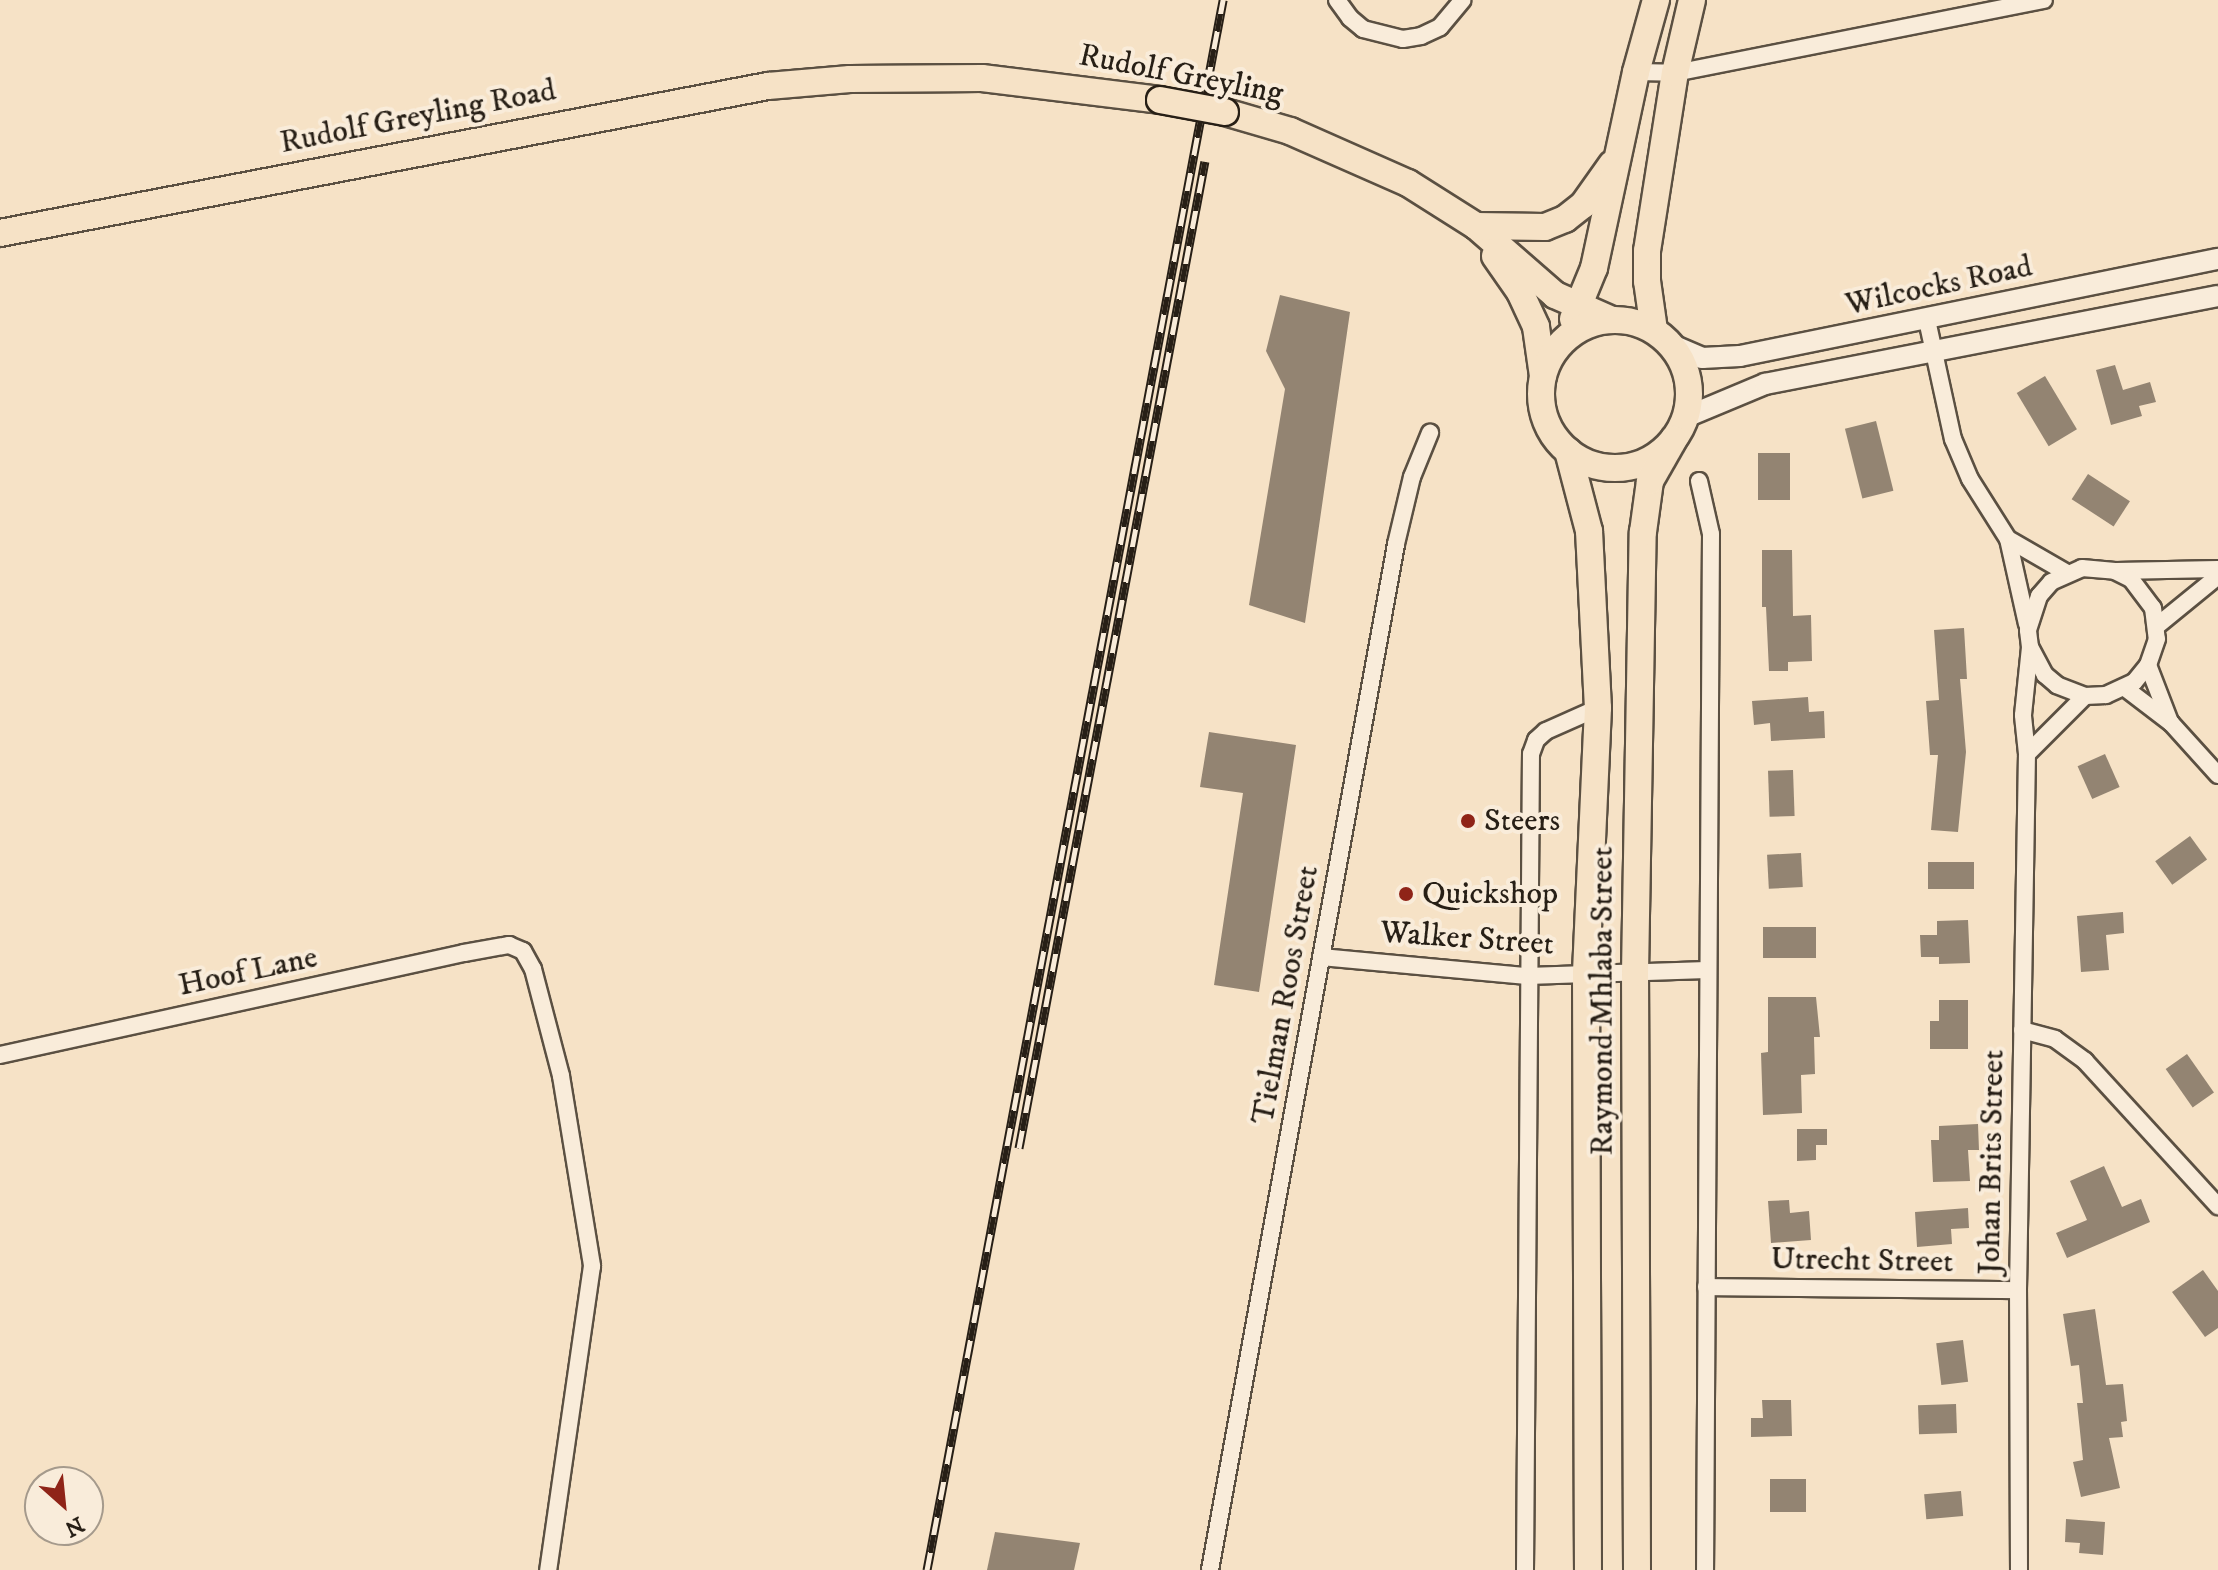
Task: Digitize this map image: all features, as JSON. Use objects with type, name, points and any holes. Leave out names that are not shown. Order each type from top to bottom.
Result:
[{"type":"main road","points":[[1543,376],[1563,341],[1594,268],[1636,72],[1656,0]]},
{"type":"main road","name":"Raymond Mhlaba Street","points":[[1637,1570],[1635,973],[1645,505],[1650,481],[1680,428],[1690,392],[1687,379],[1663,338],[1647,281],[1647,251],[1675,73],[1692,0]]},
{"type":"main road","name":"Rudolf Greyling","points":[[850,79],[982,78],[1160,100],[1225,112],[1290,131],[1353,156],[1408,183],[1476,226],[1555,295],[1612,320]]},
{"type":"main road","name":"Rudolf Greyling Road","points":[[0,233],[659,104],[768,86],[850,79]]},
{"type":"main road","points":[[1476,226],[1533,228],[1565,219],[1583,205],[1621,150]]},
{"type":"main road","name":"Rudolf Greyling","points":[[1476,226],[1520,292],[1536,327],[1543,376]]},
{"type":"main road","points":[[1563,341],[1590,324],[1612,320],[1634,322],[1663,338]]},
{"type":"main road","name":"Raymond Mhlaba Street","points":[[1543,376],[1545,417],[1554,435],[1568,451],[1589,531],[1598,708],[1586,973],[1588,1570]]},
{"type":"main road","points":[[1568,451],[1588,463],[1611,468],[1635,465],[1656,455],[1680,428]]},
{"type":"street","points":[[1337,0],[1350,18],[1376,34],[1403,39],[1421,36],[1440,27],[1463,0]]},
{"type":"street","points":[[1636,72],[1675,73],[2044,0]]},
{"type":"street","name":"Wilcocks Road","points":[[1663,338],[1702,358],[1740,356],[2218,259]]},
{"type":"street","name":"Wilcocks Road","points":[[1680,428],[1765,384],[2218,296]]},
{"type":"street","points":[[1927,320],[1953,439],[1970,479],[2008,539],[2030,647],[2045,675],[2070,692],[2085,696],[2106,695],[2125,688],[2148,665],[2154,653],[2158,625],[2144,591],[2115,571]]},
{"type":"street","name":"Tielman Roos Street","points":[[1210,1570],[1396,544],[1412,477],[1430,433]]},
{"type":"street","points":[[1699,481],[1711,534],[1705,1570]]},
{"type":"street","points":[[2008,539],[2067,573]]},
{"type":"street","points":[[2028,630],[2039,596],[2067,573],[2090,567],[2115,571],[2218,569]]},
{"type":"street","points":[[2158,625],[2218,576]]},
{"type":"street","name":"Johan Brits Street","points":[[2019,1570],[2018,1290],[2027,754],[2023,715],[2030,647]]},
{"type":"street","points":[[2148,665],[2171,723]]},
{"type":"street","points":[[2125,688],[2171,723],[2218,775]]},
{"type":"street","points":[[2027,754],[2085,696]]},
{"type":"street","points":[[1525,1570],[1531,754],[1536,740],[1546,731],[1598,708]]},
{"type":"street","name":"Hoof Lane","points":[[0,1055],[509,945],[517,946],[529,959],[547,1017],[592,1266],[548,1570]]},
{"type":"street","name":"Walker Street","points":[[1321,957],[1527,976],[1707,970]]},
{"type":"street","points":[[2022,1030],[2055,1039],[2085,1061],[2218,1206]]},
{"type":"street","name":"Utrecht Street","points":[[1706,1287],[2018,1290]]},
{"type":"building","points":[[1280,295],[1350,312],[1305,623],[1249,605],[1285,389],[1266,351]]},
{"type":"building","points":[[2115,365],[2123,390],[2150,382],[2156,402],[2139,406],[2142,416],[2111,425],[2096,370]]},
{"type":"building","points":[[2045,376],[2077,429],[2049,446],[2017,393]]},
{"type":"building","points":[[1876,421],[1893,491],[1862,499],[1845,429]]},
{"type":"building","points":[[1758,453],[1790,453],[1790,500],[1758,500]]},
{"type":"building","points":[[2088,474],[2130,501],[2114,526],[2072,499]]},
{"type":"building","points":[[1762,550],[1792,550],[1793,616],[1811,615],[1812,661],[1788,662],[1788,671],[1769,671],[1766,607],[1762,607]]},
{"type":"building","points":[[1964,628],[1967,679],[1960,679],[1966,752],[1958,832],[1931,830],[1938,755],[1930,755],[1926,701],[1939,700],[1934,630]]},
{"type":"building","points":[[1808,697],[1809,712],[1824,711],[1825,738],[1771,741],[1770,723],[1754,725],[1752,701]]},
{"type":"building","points":[[1209,732],[1296,745],[1259,992],[1214,985],[1243,793],[1200,787]]},
{"type":"building","points":[[2105,754],[2120,787],[2092,799],[2078,766]]},
{"type":"building","points":[[1793,770],[1795,816],[1770,817],[1768,771]]},
{"type":"building","points":[[2190,836],[2207,859],[2172,885],[2155,861]]},
{"type":"building","points":[[1801,853],[1803,887],[1769,889],[1767,855]]},
{"type":"building","points":[[1928,862],[1974,862],[1974,889],[1928,889]]},
{"type":"building","points":[[2123,912],[2124,933],[2106,935],[2109,970],[2081,972],[2077,916]]},
{"type":"building","points":[[1968,920],[1970,963],[1939,964],[1939,957],[1921,957],[1920,935],[1937,935],[1937,921]]},
{"type":"building","points":[[1763,927],[1816,927],[1816,958],[1763,958]]},
{"type":"building","points":[[1768,997],[1816,997],[1820,1037],[1814,1037],[1815,1074],[1801,1075],[1802,1113],[1763,1115],[1761,1053],[1768,1052]]},
{"type":"building","points":[[1939,1000],[1968,1000],[1968,1049],[1930,1049],[1930,1021],[1939,1021]]},
{"type":"building","points":[[2187,1054],[2214,1093],[2193,1107],[2166,1069]]},
{"type":"building","points":[[1978,1124],[1979,1150],[1968,1150],[1970,1181],[1933,1182],[1931,1140],[1939,1140],[1939,1126]]},
{"type":"building","points":[[1797,1129],[1827,1129],[1827,1145],[1816,1145],[1816,1160],[1797,1161]]},
{"type":"building","points":[[2104,1166],[2122,1207],[2141,1199],[2150,1222],[2067,1258],[2056,1233],[2087,1220],[2070,1181]]},
{"type":"building","points":[[1789,1200],[1790,1213],[1809,1211],[1811,1240],[1771,1243],[1768,1201]]},
{"type":"building","points":[[1968,1208],[1969,1228],[1951,1229],[1952,1244],[1917,1247],[1915,1212]]},
{"type":"building","points":[[2203,1270],[2218,1291],[2218,1328],[2205,1337],[2172,1292]]},
{"type":"building","points":[[2095,1309],[2106,1385],[2123,1384],[2127,1421],[2121,1422],[2123,1437],[2109,1438],[2120,1488],[2081,1497],[2073,1462],[2083,1460],[2077,1403],[2083,1403],[2079,1365],[2071,1366],[2063,1314]]},
{"type":"building","points":[[1963,1340],[1968,1382],[1941,1385],[1936,1343]]},
{"type":"building","points":[[1762,1400],[1791,1400],[1792,1436],[1751,1437],[1751,1418],[1763,1418]]},
{"type":"building","points":[[1956,1404],[1957,1433],[1919,1434],[1918,1405]]},
{"type":"building","points":[[1770,1479],[1806,1479],[1806,1512],[1770,1512]]},
{"type":"building","points":[[1961,1491],[1963,1516],[1926,1519],[1924,1494]]},
{"type":"building","points":[[2066,1519],[2105,1522],[2103,1555],[2079,1553],[2080,1543],[2065,1542]]},
{"type":"building","points":[[995,1532],[1080,1543],[1074,1570],[987,1570]]},
{"type":"railway","points":[[927,1570],[1223,0]]},
{"type":"railway","points":[[1019,1148],[1205,161]]},
{"type":"place","name":"Steers","points":[[1468,821]]},
{"type":"place","name":"Quickshop","points":[[1406,894]]}]
